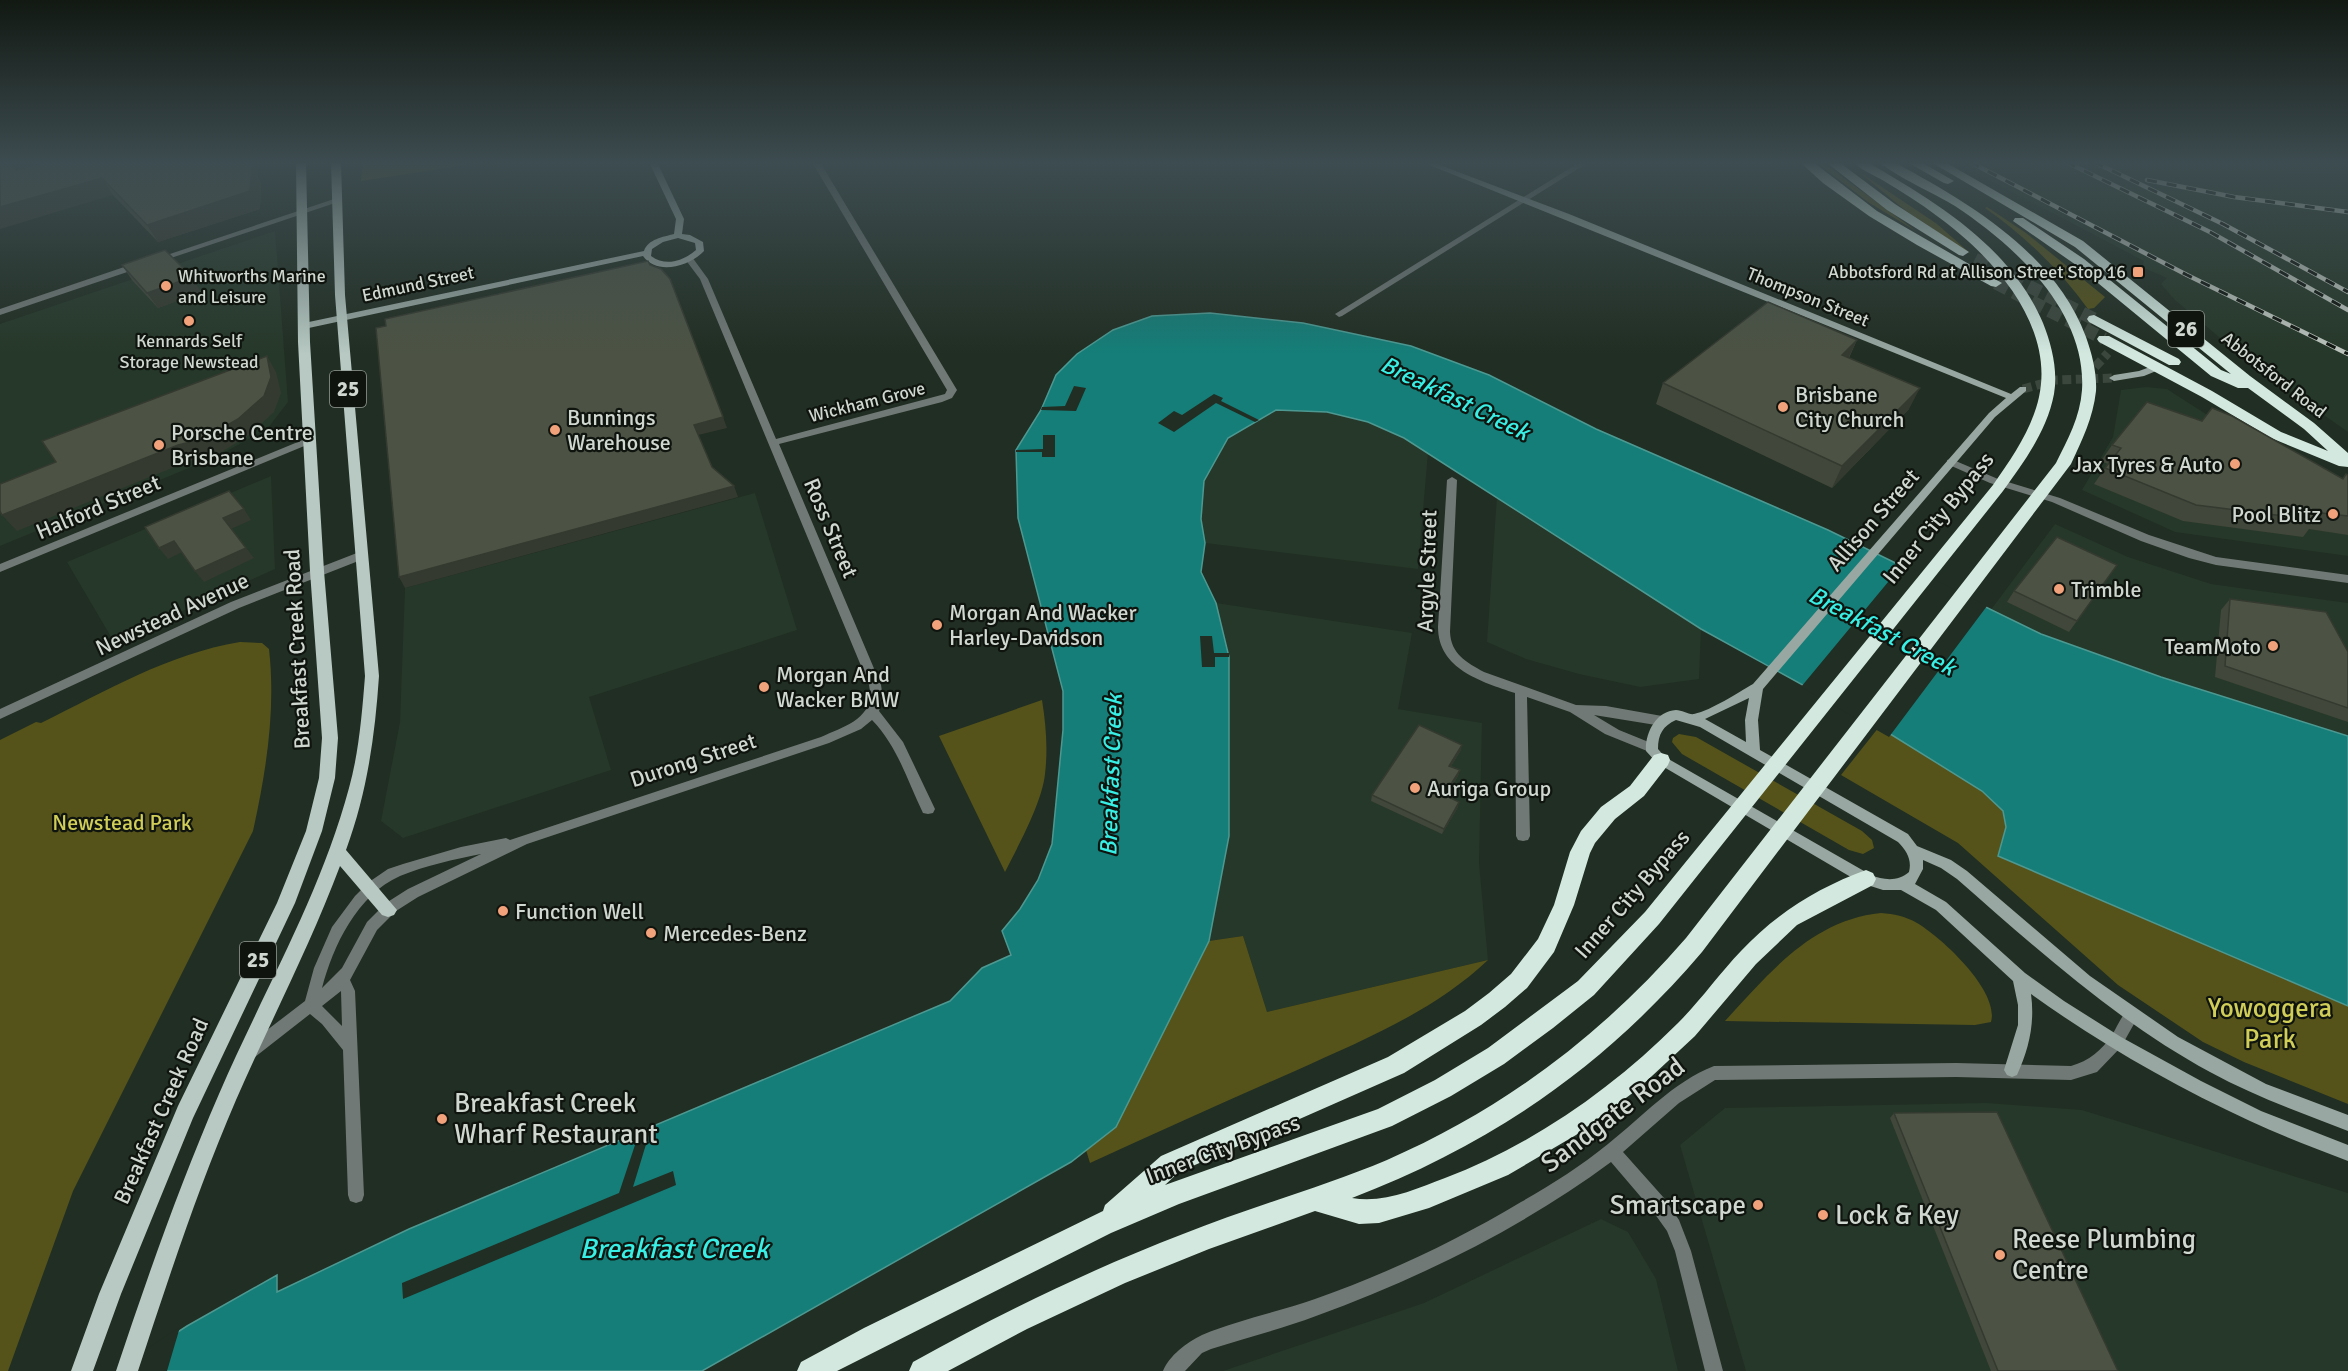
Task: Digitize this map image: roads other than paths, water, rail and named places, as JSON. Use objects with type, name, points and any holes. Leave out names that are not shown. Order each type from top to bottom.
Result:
[{"type":"highway","points":[[1893,226],[1916,241],[1996,283]]},
{"type":"highway","points":[[1918,226],[1975,259]]},
{"type":"highway","name":"Inner City Bypass","points":[[810,1371],[873,1336],[1102,1224],[1177,1192],[1383,1118],[1443,1088],[1496,1056],[1586,988],[1615,960],[1722,831],[1998,488],[2016,464],[2033,434],[2045,404],[2048,358],[2032,310],[2013,280],[1977,242],[1957,226]]},
{"type":"highway","points":[[922,1371],[979,1340],[1116,1273],[1193,1242],[1395,1168],[1453,1140],[1506,1111],[1593,1050],[1671,974],[2074,448],[2086,417],[2089,373],[2081,339],[2057,293],[2021,252],[1989,226]]},
{"type":"highway","points":[[2024,226],[2052,242],[2216,373],[2268,396]]},
{"type":"highway","name":"Abbotsford Road","points":[[2049,226],[2079,244],[2268,396],[2309,426],[2348,463]]},
{"type":"highway","name":"Abbotsford Road","points":[[2162,362],[2108,345],[2097,320],[2162,362],[2235,411],[2276,435],[2348,463]]},
{"type":"highway","points":[[2156,324],[2157,334],[2166,346],[2162,362]]},
{"type":"highway","points":[[1102,1224],[1170,1164],[1396,1065],[1473,1018],[1497,1000],[1519,981],[1546,945],[1564,905],[1580,852],[1588,837],[1608,813],[1637,791],[1657,754]]},
{"type":"highway","points":[[1315,1199],[1369,1213],[1397,1207],[1446,1190],[1531,1149],[1604,1101],[1667,1048],[1747,958],[1790,919],[1866,879]]},
{"type":"main road","name":"Breakfast Creek Road","points":[[82,1371],[96,1329],[185,1113],[286,903],[321,806],[327,778],[330,738],[317,571],[304,326],[302,226]]},
{"type":"main road","name":"25","points":[[127,1371],[171,1237],[228,1096],[338,852],[357,789],[372,708],[372,676],[342,317],[338,226]]},
{"type":"main road","points":[[338,852],[388,910]]},
{"type":"street","points":[[0,312],[257,226]]},
{"type":"street","points":[[678,236],[679,226]]},
{"type":"street","name":"Wickham Grove","points":[[772,443],[939,400],[949,396],[952,390],[854,226]]},
{"type":"street","points":[[1339,314],[1482,226]]},
{"type":"street","name":"Thompson Street","points":[[1588,226],[2011,397]]},
{"type":"street","points":[[678,236],[699,242],[700,250],[689,259],[672,263],[656,263],[650,260],[646,253],[648,248],[660,240],[678,236]]},
{"type":"street","name":"Edmund Street","points":[[304,326],[646,253]]},
{"type":"street","name":"Ross Street","points":[[689,259],[704,279],[875,685],[877,700],[872,712]]},
{"type":"street","points":[[2115,378],[2141,374],[2162,362]]},
{"type":"street","name":"Allison Street","points":[[1694,718],[1728,704],[1756,687],[1992,415],[2023,388]]},
{"type":"street","name":"Halford Street","points":[[0,568],[310,440]]},
{"type":"street","name":"Allison Street","points":[[1951,462],[1994,481],[2056,501],[2193,555],[2216,561],[2348,579]]},
{"type":"street","name":"Argyle Street","points":[[1452,480],[1443,637],[1446,648],[1466,667],[1521,691],[1575,709],[1608,730],[1657,754]]},
{"type":"street","name":"Newstead Avenue","points":[[0,714],[226,609],[362,555]]},
{"type":"street","points":[[1754,752],[1750,723],[1756,687]]},
{"type":"street","points":[[1521,691],[1523,836]]},
{"type":"street","name":"Argyle Street","points":[[1575,709],[1606,711],[1662,721]]},
{"type":"street","points":[[872,712],[888,726],[903,749],[928,809]]},
{"type":"street","name":"Durong Street","points":[[249,1052],[311,1006],[342,979],[372,926],[388,910],[413,893],[523,840],[825,740],[854,727],[872,712]]},
{"type":"street","points":[[1915,851],[1917,870],[1913,878],[1903,884],[1890,885],[1866,879],[1657,754],[1652,737],[1662,721],[1676,715],[1694,718],[1895,832],[1915,851],[1946,864],[1962,875],[2085,981],[2132,1015],[2214,1066],[2261,1090],[2348,1123]]},
{"type":"street","name":"Durong Street","points":[[311,1006],[314,990],[342,921],[371,891],[392,874],[454,853],[523,840]]},
{"type":"street","points":[[1903,884],[1941,906],[2020,978],[2116,1042],[2256,1116],[2348,1153]]},
{"type":"street","points":[[2012,1070],[2025,1034],[2027,1017],[2020,978]]},
{"type":"street","points":[[342,979],[348,991],[356,1195]]},
{"type":"street","points":[[311,1006],[327,1019],[349,1046]]},
{"type":"street","name":"Sandgate Road","points":[[1172,1371],[1196,1347],[1208,1341],[1316,1308],[1441,1255],[1537,1202],[1612,1151],[1681,1091],[1714,1073],[2012,1070],[2058,1073],[2082,1071],[2092,1066],[2116,1042],[2132,1015]]},
{"type":"street","points":[[1612,1151],[1658,1204],[1673,1226],[1683,1251],[1714,1371]]},
{"type":"water","name":"Breakfast Creek","points":[[1210,313],[1303,323],[1411,346],[1489,375],[1596,429],[1828,530],[2041,634],[2161,677],[2348,736],[2348,1006],[1998,856],[2006,827],[2003,811],[1982,791],[1879,727],[1701,629],[1404,438],[1368,422],[1327,412],[1276,410],[1228,438],[1204,481],[1201,519],[1205,543],[1201,572],[1216,603],[1229,657],[1229,836],[1209,941],[1116,1127],[1071,1162],[702,1371],[118,1371],[187,1326],[277,1275],[277,1292],[409,1229],[950,1001],[982,968],[1011,955],[1002,931],[1020,909],[1038,880],[1052,844],[1063,730],[1063,691],[1018,518],[1016,450],[1041,410],[1056,375],[1077,354],[1113,330],[1152,316]]},
{"type":"tunnel","points":[[1975,259],[2094,319]]},
{"type":"tunnel","points":[[1996,283],[2104,339]]},
{"type":"tunnel","points":[[2086,377],[2108,353]]},
{"type":"tunnel","points":[[2023,389],[2056,380],[2114,378]]},
{"type":"railway","points":[[2093,226],[2348,354]]},
{"type":"railway","points":[[2198,226],[2348,310]]},
{"type":"railway","points":[[2227,226],[2348,292]]},
{"type":"place","name":"Abbotsford Rd at Allison Street Stop 16","points":[[2138,272]]},
{"type":"place","name":"Whitworths Marine and Leisure","points":[[166,286]]},
{"type":"place","name":"Kennards Self Storage Newstead","points":[[189,321]]},
{"type":"place","name":"Brisbane City Church","points":[[1783,407]]},
{"type":"place","name":"Bunnings Warehouse","points":[[555,430]]},
{"type":"place","name":"Porsche Centre Brisbane","points":[[159,445]]},
{"type":"place","name":"Jax Tyres & Auto","points":[[2235,464]]},
{"type":"place","name":"Pool Blitz","points":[[2333,514]]},
{"type":"place","name":"Trimble","points":[[2059,589]]},
{"type":"place","name":"Morgan And Wacker Harley-Davidson","points":[[937,625]]},
{"type":"place","name":"TeamMoto","points":[[2273,646]]},
{"type":"place","name":"Morgan And Wacker BMW","points":[[764,687]]},
{"type":"place","name":"Auriga Group","points":[[1415,788]]},
{"type":"place","name":"Function Well","points":[[503,911]]},
{"type":"place","name":"Mercedes-Benz","points":[[651,933]]},
{"type":"place","name":"Breakfast Creek Wharf Restaurant","points":[[442,1119]]},
{"type":"place","name":"Smartscape","points":[[1758,1205]]},
{"type":"place","name":"Lock & Key","points":[[1823,1215]]},
{"type":"place","name":"Reese Plumbing Centre","points":[[2000,1255]]},
{"type":"park label","name":"Newstead Park","points":[[122,822]]},
{"type":"park label","name":"Yowoggera Park","points":[[2270,1024]]}]
